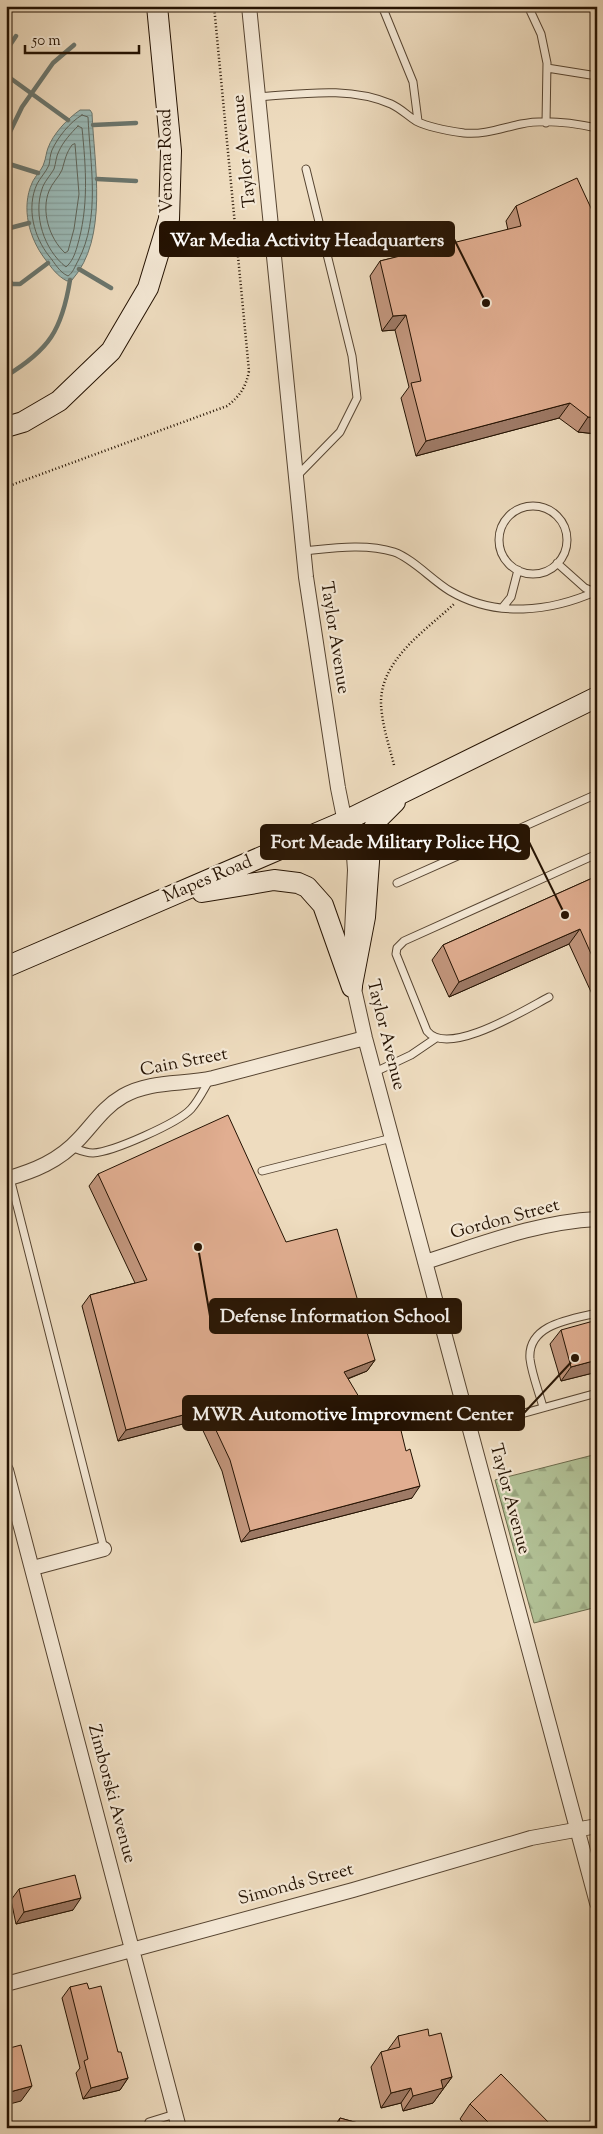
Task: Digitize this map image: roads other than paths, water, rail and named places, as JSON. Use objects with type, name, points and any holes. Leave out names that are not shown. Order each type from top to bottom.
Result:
[{"type":"street","name":"Venona Road","points":[[6,428],[23,422],[59,401],[111,351],[148,288],[169,219],[171,152],[157,6]]},
{"type":"street","name":"Taylor Avenue","points":[[249,6],[303,551],[337,779],[354,856],[352,987],[364,1038],[375,1072],[597,1903]]},
{"type":"street","name":"Mapes Road","points":[[6,967],[345,821],[595,702]]},
{"type":"street","points":[[352,987],[364,917],[371,834],[379,818],[405,792]]},
{"type":"street","points":[[159,901],[259,882],[281,881],[298,883],[315,894],[323,905],[352,987]]},
{"type":"street","name":"Cain Street","points":[[8,1178],[48,1164],[71,1147],[103,1111],[123,1096],[141,1088],[161,1083],[192,1082],[210,1079],[364,1038]]},
{"type":"street","name":"Gordon Street","points":[[425,1262],[536,1227],[567,1221],[597,1220]]},
{"type":"street","name":"Zimborski Avenue","points":[[6,1470],[179,2128]]},
{"type":"street","points":[[33,1568],[104,1549]]},
{"type":"street","name":"Simonds Street","points":[[6,1984],[353,1890],[531,1838],[597,1826]]},
{"type":"lane","points":[[382,6],[413,82],[418,121]]},
{"type":"lane","points":[[528,6],[541,34],[547,68],[546,123]]},
{"type":"lane","points":[[547,68],[597,76]]},
{"type":"lane","points":[[258,97],[321,92],[363,96],[391,104],[418,121],[450,131],[468,133],[495,130],[523,123],[572,122],[597,128]]},
{"type":"lane","points":[[296,477],[340,432],[356,398],[352,356],[306,169]]},
{"type":"lane","points":[[522,507],[543,507],[553,512],[560,520],[567,540],[565,551],[557,563],[541,573],[530,574],[518,570],[508,564],[502,554],[499,543],[500,531],[504,521],[512,512],[522,507]]},
{"type":"lane","points":[[303,551],[362,547],[395,552],[451,592],[486,606],[545,609],[580,599],[596,592]]},
{"type":"lane","points":[[557,563],[585,588],[596,592]]},
{"type":"lane","points":[[502,608],[511,597],[518,570]]},
{"type":"lane","points":[[397,883],[597,794]]},
{"type":"lane","points":[[549,997],[492,1026],[463,1038],[436,1038],[427,1031],[396,954],[399,945],[404,940],[597,854]]},
{"type":"lane","points":[[375,1072],[412,1055],[436,1038]]},
{"type":"lane","points":[[71,1147],[83,1152],[95,1153],[110,1149],[170,1123],[191,1110],[210,1079]]},
{"type":"lane","points":[[262,1170],[392,1138]]},
{"type":"lane","points":[[8,1178],[104,1549]]},
{"type":"lane","points":[[544,1408],[530,1360],[530,1350],[534,1340],[551,1326],[597,1313]]},
{"type":"lane","points":[[470,1428],[597,1393]]},
{"type":"lane","points":[[147,2128],[149,2122],[175,2114]]},
{"type":"water","points":[[80,110],[90,110],[92,113],[97,200],[91,243],[84,263],[72,280],[67,281],[60,277],[39,251],[28,223],[27,202],[32,183],[43,166],[53,137],[65,122]]},
{"type":"waterway","points":[[6,51],[16,36]]},
{"type":"waterway","points":[[6,140],[22,107],[53,63],[74,45]]},
{"type":"waterway","points":[[6,75],[68,120]]},
{"type":"waterway","points":[[93,125],[136,123]]},
{"type":"waterway","points":[[6,163],[38,173]]},
{"type":"waterway","points":[[97,179],[136,181]]},
{"type":"waterway","points":[[6,229],[29,223]]},
{"type":"waterway","points":[[6,275],[12,284],[20,284],[48,263]]},
{"type":"waterway","points":[[79,269],[111,288]]},
{"type":"waterway","points":[[6,376],[33,357],[51,337],[63,312],[70,280]]},
{"type":"place","name":"War Media Activity Headquarters","points":[[486,303]]},
{"type":"place","name":"Fort Meade Military Police HQ","points":[[565,915]]},
{"type":"place","name":"Defense Information School","points":[[198,1247]]},
{"type":"place","name":"MWR Automotive Improvment Center","points":[[575,1358]]}]
